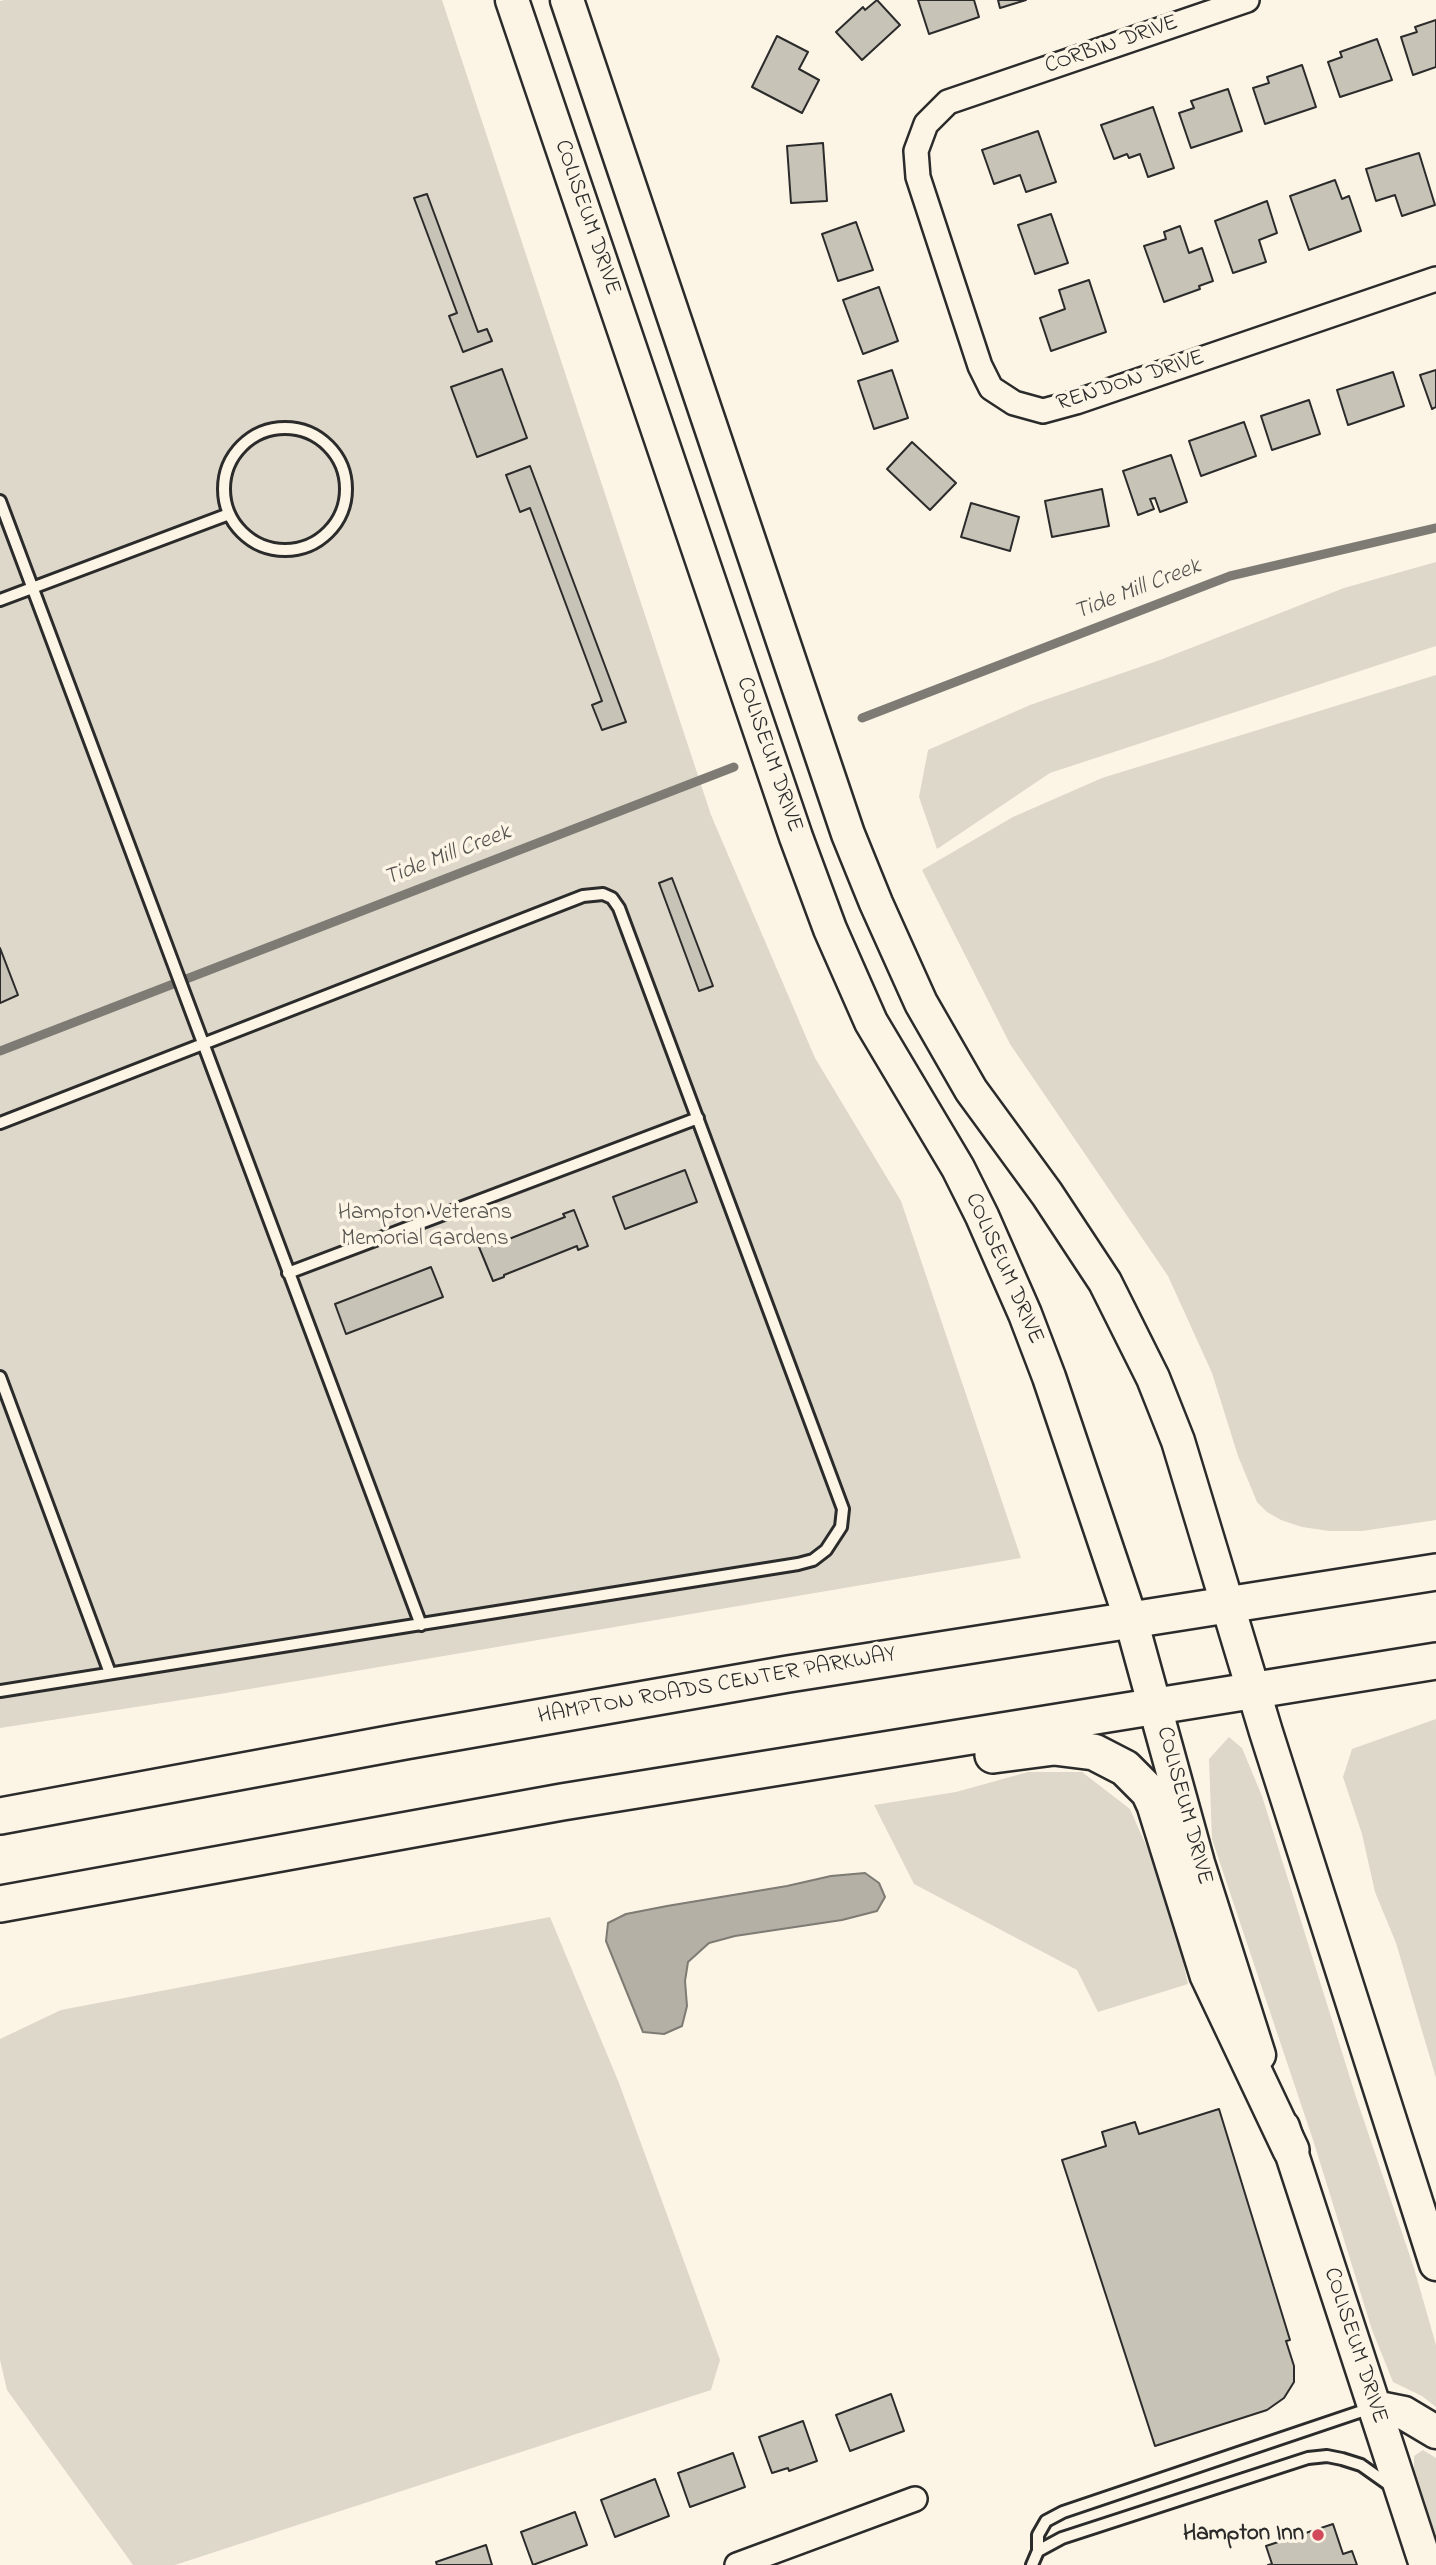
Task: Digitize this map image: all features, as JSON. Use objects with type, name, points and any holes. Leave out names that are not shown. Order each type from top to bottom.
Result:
[{"type":"main road","name":"HAMPTON ROADS CENTER PARKWAY","points":[[0,1816],[788,1674],[1436,1573]]},
{"type":"main road","points":[[0,1905],[562,1802],[1436,1661]]},
{"type":"main road","points":[[562,1802],[901,1771],[1054,1747],[1094,1752],[1110,1758],[1139,1780],[1155,1805],[1208,1975],[1291,2150]]},
{"type":"street","name":"COLISEUM DRIVE","points":[[512,0],[822,908],[871,1022],[958,1168],[1009,1276],[1049,1377],[1131,1620],[1198,1863],[1426,2565]]},
{"type":"street","points":[[567,0],[848,834],[897,953],[943,1044],[1005,1139],[1085,1247],[1131,1331],[1178,1441],[1253,1689],[1436,2264]]},
{"type":"street","name":"CORBIN DRIVE","points":[[977,92],[1247,0]]},
{"type":"street","name":"RENDON DRIVE","points":[[977,92],[947,102],[926,124],[916,151],[918,177],[981,366],[991,388],[1014,403],[1043,411],[1076,402],[1436,279]]},
{"type":"street","points":[[1374,2407],[1404,2413],[1436,2431]]},
{"type":"street","points":[[737,2565],[915,2500]]},
{"type":"lane","points":[[279,428],[299,429],[317,436],[332,448],[342,464],[347,485],[345,506],[335,526],[320,540],[300,549],[279,550],[258,544],[241,532],[229,514],[224,495],[225,476],[232,458],[244,443],[261,433],[279,428]]},
{"type":"lane","points":[[0,501],[421,1625]]},
{"type":"lane","points":[[0,600],[229,514]]},
{"type":"lane","points":[[0,1123],[583,896],[603,894],[612,898],[619,908],[844,1508],[841,1527],[826,1550],[813,1560],[798,1564],[0,1691]]},
{"type":"lane","points":[[288,1273],[698,1118]]},
{"type":"lane","points":[[0,1377],[110,1673]]},
{"type":"lane","points":[[1398,2147],[1436,2224]]},
{"type":"lane","points":[[1032,2565],[1038,2551],[1038,2535],[1046,2521],[1063,2512],[1374,2407]]},
{"type":"lane","points":[[1038,2551],[1062,2538],[1308,2458],[1326,2456],[1361,2466],[1403,2495]]},
{"type":"green space","name":"Hampton Veterans Memorial Gardens","points":[[442,0],[711,815],[815,1058],[901,1201],[1021,1558],[220,1694],[0,1728],[0,1]]},
{"type":"green space","points":[[1436,562],[1436,646],[1050,773],[937,849],[919,797],[928,750],[1030,705],[1160,660],[1344,588]]},
{"type":"green space","points":[[1436,675],[1436,1520],[1362,1531],[1329,1531],[1302,1527],[1281,1520],[1257,1502],[1238,1456],[1212,1373],[1168,1276],[1010,1044],[922,870],[1013,817],[1102,778]]},
{"type":"green space","points":[[1436,1719],[1436,2078],[1396,1943],[1375,1892],[1362,1834],[1343,1777],[1352,1749]]},
{"type":"green space","points":[[1229,1737],[1242,1748],[1262,1796],[1356,2097],[1414,2268],[1436,2345],[1436,2407],[1422,2396],[1393,2382],[1372,2330],[1314,2143],[1212,1839],[1209,1759]]},
{"type":"green space","points":[[1028,1772],[1082,1772],[1130,1809],[1168,1895],[1188,1984],[1098,2012],[1077,1970],[914,1884],[874,1805],[956,1792]]},
{"type":"green space","points":[[550,1917],[619,2083],[720,2360],[711,2390],[175,2565],[133,2565],[7,2390],[0,2360],[0,2039],[61,2010]]},
{"type":"green space","points":[[1423,2450],[1436,2458],[1436,2537],[1414,2469],[1414,2456]]},
{"type":"shaded area","points":[[865,1873],[879,1883],[885,1897],[877,1911],[842,1920],[735,1936],[709,1943],[688,1962],[685,1981],[687,2006],[682,2026],[664,2034],[643,2032],[606,1941],[608,1923],[626,1914],[667,1906],[831,1876]]},
{"type":"building","points":[[877,0],[900,25],[862,60],[836,32],[863,7],[865,10]]},
{"type":"building","points":[[918,0],[974,0],[979,17],[929,34]]},
{"type":"building","points":[[998,0],[1026,0],[1000,8]]},
{"type":"building","points":[[1436,20],[1436,67],[1413,75],[1401,37],[1417,32],[1415,27]]},
{"type":"building","points":[[777,36],[808,52],[799,69],[819,80],[802,113],[752,87]]},
{"type":"building","points":[[1377,39],[1392,80],[1340,97],[1328,62],[1342,57],[1340,52]]},
{"type":"building","points":[[1302,65],[1316,107],[1265,124],[1253,88],[1269,83],[1267,77]]},
{"type":"building","points":[[1228,89],[1242,131],[1191,148],[1179,113],[1194,108],[1191,101]]},
{"type":"building","points":[[1153,107],[1174,168],[1148,177],[1140,154],[1129,158],[1127,154],[1114,159],[1101,125]]},
{"type":"building","points":[[1038,131],[1056,182],[1026,192],[1020,175],[994,184],[982,150]]},
{"type":"building","points":[[823,143],[827,201],[791,203],[787,146]]},
{"type":"building","points":[[1419,153],[1435,205],[1402,216],[1395,195],[1376,201],[1366,169]]},
{"type":"building","points":[[1335,180],[1342,199],[1349,196],[1361,231],[1309,250],[1290,196]]},
{"type":"building","points":[[427,194],[478,332],[487,329],[492,341],[463,352],[449,316],[457,313],[414,198]]},
{"type":"building","points":[[1267,201],[1277,233],[1259,240],[1266,262],[1233,273],[1215,221]]},
{"type":"building","points":[[1051,214],[1068,263],[1035,274],[1018,225]]},
{"type":"building","points":[[856,222],[873,270],[838,281],[822,234]]},
{"type":"building","points":[[1180,226],[1189,253],[1202,248],[1213,281],[1199,286],[1200,289],[1164,302],[1144,246],[1166,239],[1164,232]]},
{"type":"building","points":[[1089,280],[1106,332],[1051,351],[1040,318],[1065,309],[1059,290]]},
{"type":"building","points":[[879,287],[898,341],[863,354],[843,300]]},
{"type":"building","points":[[502,369],[527,438],[477,457],[451,387]]},
{"type":"building","points":[[892,370],[908,418],[874,429],[858,381]]},
{"type":"building","points":[[1436,370],[1436,407],[1432,409],[1420,375]]},
{"type":"building","points":[[1393,372],[1404,406],[1348,425],[1337,390]]},
{"type":"building","points":[[1309,400],[1320,434],[1272,450],[1261,416]]},
{"type":"building","points":[[1244,422],[1256,456],[1201,476],[1189,441]]},
{"type":"building","points":[[912,442],[956,483],[930,510],[887,469]]},
{"type":"building","points":[[1171,455],[1187,502],[1160,512],[1155,498],[1150,499],[1154,509],[1138,515],[1123,471]]},
{"type":"building","points":[[530,466],[626,722],[602,730],[592,705],[602,701],[530,508],[520,512],[506,475]]},
{"type":"building","points":[[1102,489],[1109,526],[1052,537],[1045,501]]},
{"type":"building","points":[[971,503],[1019,517],[1010,551],[961,537]]},
{"type":"building","points":[[672,878],[713,986],[699,991],[659,883]]},
{"type":"building","points":[[0,948],[18,995],[0,1003]]},
{"type":"building","points":[[685,1170],[697,1202],[625,1229],[613,1197]]},
{"type":"building","points":[[574,1210],[588,1246],[578,1250],[577,1246],[493,1281],[479,1247],[490,1243],[491,1246],[565,1217],[563,1214]]},
{"type":"building","points":[[431,1267],[443,1297],[346,1334],[335,1304]]},
{"type":"building","points":[[1219,2109],[1290,2340],[1286,2341],[1294,2366],[1294,2382],[1284,2398],[1267,2410],[1155,2446],[1062,2160],[1106,2146],[1102,2132],[1135,2122],[1139,2134]]},
{"type":"building","points":[[891,2394],[904,2431],[850,2451],[836,2415]]},
{"type":"building","points":[[803,2421],[817,2461],[789,2471],[788,2468],[772,2473],[759,2437]]},
{"type":"building","points":[[733,2453],[745,2487],[690,2507],[678,2473]]},
{"type":"building","points":[[655,2479],[669,2516],[615,2537],[601,2500]]},
{"type":"building","points":[[575,2512],[587,2545],[533,2565],[521,2532]]},
{"type":"building","name":"Hampton Inn","points":[[1333,2524],[1343,2554],[1352,2551],[1357,2565],[1268,2565],[1272,2564],[1266,2546]]},
{"type":"building","points":[[486,2545],[492,2565],[437,2565],[436,2562]]},
{"type":"waterway","name":"Tide Mill Creek","points":[[862,718],[1230,576],[1436,528]]},
{"type":"waterway","name":"Tide Mill Creek","points":[[0,1051],[734,767]]},
{"type":"place","name":"Hampton Inn","points":[[1318,2535]]}]
